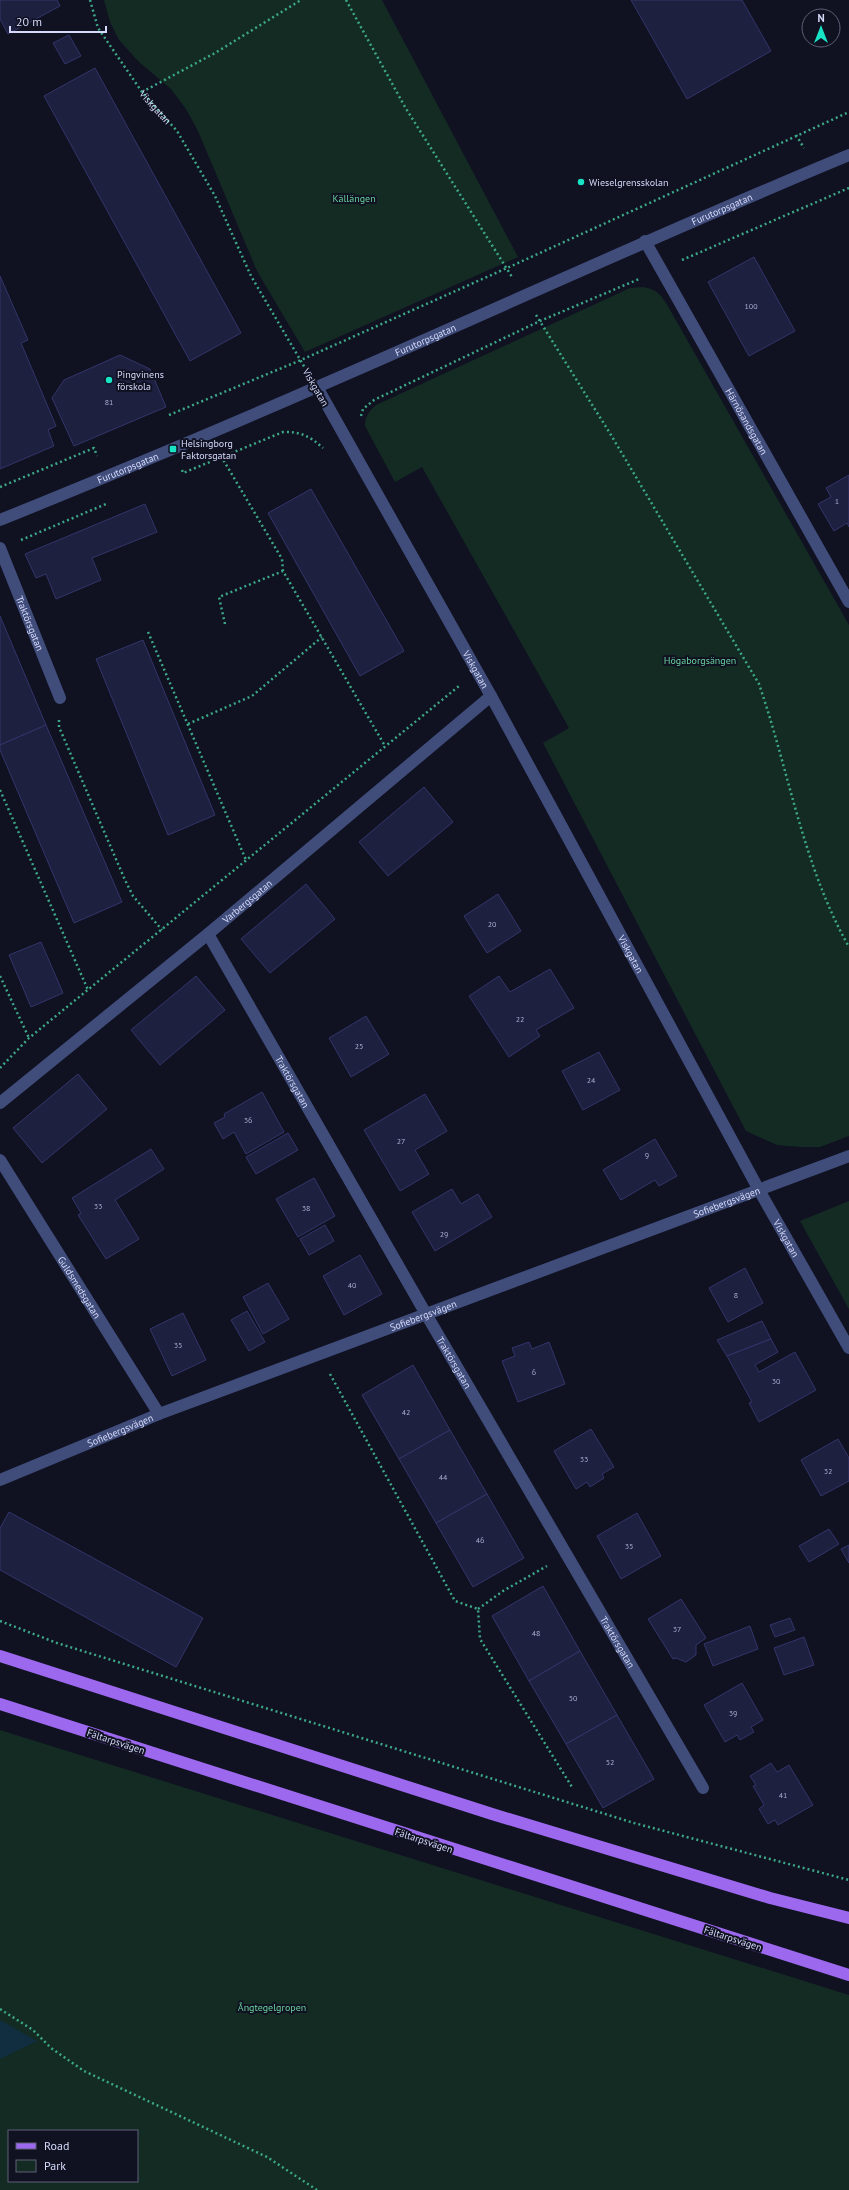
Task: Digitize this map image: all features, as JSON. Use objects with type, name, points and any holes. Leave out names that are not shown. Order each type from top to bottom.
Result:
[{"type":"main road","points":[[0,1656],[492,1814],[770,1898],[849,1918]]},
{"type":"main road","name":"Fältarpsvägen","points":[[0,1704],[849,1975]]},
{"type":"street","name":"Furutorpsgatan","points":[[0,520],[110,476],[317,388],[645,241],[849,155]]},
{"type":"street","name":"Härnösandsgatan","points":[[645,241],[849,602]]},
{"type":"street","name":"Viskgatan","points":[[317,388],[491,696],[759,1190],[849,1348]]},
{"type":"street","name":"Traktörsgatan","points":[[0,548],[60,698]]},
{"type":"street","name":"Varbergsgatan","points":[[0,1103],[208,934],[491,696]]},
{"type":"street","name":"Traktörsgatan","points":[[208,934],[426,1314],[702,1788]]},
{"type":"street","name":"Sofiebergsvägen","points":[[0,1480],[159,1414],[849,1156]]},
{"type":"street","name":"Guldsmedsgatan","points":[[0,1160],[159,1414]]},
{"type":"path","name":"Viskgatan","points":[[90,0],[98,28],[142,92],[177,131],[214,196],[251,276],[317,388]]},
{"type":"path","points":[[142,92],[215,53],[301,0]]},
{"type":"path","points":[[346,0],[405,106],[615,442],[759,684],[768,712],[786,783],[819,881],[849,947]]},
{"type":"path","points":[[170,415],[301,360],[849,112]]},
{"type":"path","points":[[183,473],[283,432],[297,431],[314,441],[325,450],[360,430],[360,419],[363,410],[374,400],[540,321],[849,188]]},
{"type":"path","points":[[197,404],[221,458],[282,559],[283,571],[385,746]]},
{"type":"path","points":[[0,487],[94,448],[97,456]]},
{"type":"path","points":[[0,548],[106,504]]},
{"type":"path","points":[[225,624],[219,597],[283,571]]},
{"type":"path","points":[[148,632],[246,860]]},
{"type":"path","points":[[188,724],[252,696],[322,637]]},
{"type":"path","points":[[0,1068],[29,1038],[477,671]]},
{"type":"path","points":[[60,698],[59,727],[122,873],[133,896],[162,930]]},
{"type":"path","points":[[0,790],[88,990]]},
{"type":"path","points":[[0,976],[29,1038]]},
{"type":"path","points":[[319,1355],[455,1601],[478,1609]]},
{"type":"path","points":[[478,1609],[503,1591],[567,1555]]},
{"type":"path","points":[[478,1609],[480,1639],[572,1787]]},
{"type":"path","points":[[0,1621],[57,1643],[634,1823],[849,1880]]},
{"type":"path","points":[[0,2009],[33,2030],[51,2048],[84,2072],[267,2157],[317,2190]]},
{"type":"green space","name":"Källängen","points":[[104,0],[382,0],[518,257],[305,352],[257,271],[198,131],[186,109],[171,89],[139,62],[119,40],[110,22]]},
{"type":"green space","name":"Högaborgsängen","points":[[643,287],[656,291],[666,304],[849,625],[849,1136],[820,1147],[777,1145],[746,1131],[543,743],[569,728],[422,467],[395,482],[365,426],[368,414],[376,405],[630,288]]},
{"type":"green space","points":[[849,1201],[849,1309],[800,1221]]},
{"type":"green space","name":"Ångtegelgropen","points":[[0,1730],[849,1995],[849,2190],[0,2190]]},
{"type":"water","points":[[0,2020],[37,2041],[0,2059]]},
{"type":"building","points":[[0,0],[57,0],[60,6],[8,34],[0,19]]},
{"type":"building","points":[[631,0],[742,0],[771,51],[687,99]]},
{"type":"building","points":[[69,35],[81,56],[65,64],[53,43]]},
{"type":"building","points":[[95,68],[241,333],[190,361],[44,96]]},
{"type":"building","points":[[754,257],[795,331],[749,356],[708,282]]},
{"type":"building","points":[[0,276],[28,340],[21,343],[56,426],[48,430],[54,446],[0,469]]},
{"type":"building","points":[[120,355],[150,369],[166,407],[74,446],[52,398],[64,380]]},
{"type":"building","points":[[849,475],[849,527],[847,523],[834,531],[818,504],[831,497],[826,488]]},
{"type":"building","points":[[311,489],[404,651],[360,676],[268,513]]},
{"type":"building","points":[[145,504],[157,532],[92,558],[101,580],[56,599],[46,574],[36,578],[25,554]]},
{"type":"building","points":[[0,616],[46,725],[0,745]]},
{"type":"building","points":[[143,640],[215,815],[168,835],[96,659]]},
{"type":"building","points":[[46,725],[122,902],[74,923],[0,750],[0,745]]},
{"type":"building","points":[[424,787],[453,822],[388,876],[359,842]]},
{"type":"building","points":[[306,884],[335,919],[270,973],[241,939]]},
{"type":"building","points":[[498,894],[521,931],[487,953],[464,916]]},
{"type":"building","points":[[41,942],[63,993],[31,1007],[9,955]]},
{"type":"building","points":[[550,969],[574,1008],[536,1030],[540,1036],[509,1057],[469,996],[499,976],[510,992]]},
{"type":"building","points":[[196,976],[225,1010],[160,1065],[131,1030]]},
{"type":"building","points":[[366,1016],[389,1054],[351,1077],[329,1038]]},
{"type":"building","points":[[599,1052],[620,1090],[583,1110],[562,1071]]},
{"type":"building","points":[[78,1074],[107,1109],[42,1163],[13,1128]]},
{"type":"building","points":[[262,1092],[284,1132],[246,1154],[234,1132],[223,1139],[214,1123],[225,1117],[224,1114]]},
{"type":"building","points":[[425,1094],[447,1131],[415,1150],[429,1174],[400,1191],[364,1130]]},
{"type":"building","points":[[288,1133],[298,1150],[256,1174],[246,1157]]},
{"type":"building","points":[[655,1139],[677,1176],[659,1186],[655,1180],[621,1200],[603,1170]]},
{"type":"building","points":[[151,1149],[164,1169],[115,1200],[139,1239],[106,1259],[78,1215],[81,1213],[72,1198]]},
{"type":"building","points":[[314,1178],[335,1216],[298,1237],[276,1199]]},
{"type":"building","points":[[452,1189],[461,1204],[478,1194],[492,1217],[435,1251],[412,1212]]},
{"type":"building","points":[[325,1225],[334,1241],[309,1255],[300,1239]]},
{"type":"building","points":[[360,1255],[382,1294],[344,1315],[323,1276]]},
{"type":"building","points":[[745,1268],[763,1303],[728,1322],[709,1288]]},
{"type":"building","points":[[268,1283],[289,1319],[263,1334],[243,1297]]},
{"type":"building","points":[[247,1311],[265,1342],[249,1351],[231,1320]]},
{"type":"building","points":[[183,1313],[206,1360],[172,1376],[150,1329]]},
{"type":"building","points":[[762,1321],[771,1339],[727,1356],[717,1340]]},
{"type":"building","points":[[771,1339],[778,1352],[755,1365],[759,1372],[795,1352],[816,1390],[759,1422],[749,1403],[752,1402],[727,1356]]},
{"type":"building","points":[[529,1342],[532,1349],[549,1342],[565,1384],[518,1402],[502,1361],[515,1356],[512,1348]]},
{"type":"building","points":[[413,1365],[450,1430],[399,1459],[362,1395]]},
{"type":"building","points":[[591,1429],[614,1467],[602,1474],[604,1478],[590,1487],[587,1482],[576,1489],[554,1451]]},
{"type":"building","points":[[450,1430],[487,1494],[436,1523],[399,1459]]},
{"type":"building","points":[[838,1439],[849,1458],[849,1481],[821,1496],[801,1460]]},
{"type":"building","points":[[487,1494],[524,1558],[473,1587],[436,1523]]},
{"type":"building","points":[[9,1512],[203,1618],[176,1667],[0,1570],[0,1528]]},
{"type":"building","points":[[637,1513],[661,1556],[621,1579],[597,1536]]},
{"type":"building","points":[[829,1529],[839,1544],[809,1562],[799,1546]]},
{"type":"building","points":[[849,1545],[849,1563],[841,1549]]},
{"type":"building","points":[[543,1586],[580,1651],[529,1681],[492,1616]]},
{"type":"building","points":[[681,1599],[706,1638],[696,1645],[696,1655],[686,1662],[676,1658],[673,1659],[648,1619]]},
{"type":"building","points":[[790,1618],[795,1630],[775,1637],[770,1625]]},
{"type":"building","points":[[750,1626],[758,1649],[713,1666],[704,1644]]},
{"type":"building","points":[[804,1637],[814,1665],[784,1675],[774,1648]]},
{"type":"building","points":[[580,1651],[617,1715],[566,1744],[529,1681]]},
{"type":"building","points":[[742,1683],[763,1720],[751,1727],[754,1732],[740,1740],[737,1735],[725,1742],[704,1705]]},
{"type":"building","points":[[617,1715],[654,1779],[603,1808],[566,1744]]},
{"type":"building","points":[[771,1763],[777,1772],[789,1765],[813,1805],[778,1825],[775,1820],[768,1824],[759,1809],[764,1805],[753,1786],[756,1785],[750,1776]]},
{"type":"place","name":"Wieselgrensskolan","points":[[581,182]]},
{"type":"place","name":"Pingvinens förskola","points":[[109,380]]},
{"type":"place","name":"Helsingborg Faktorsgatan","points":[[173,449]]}]
